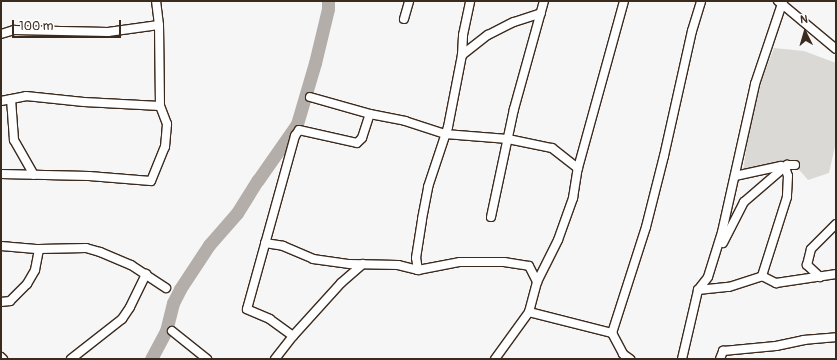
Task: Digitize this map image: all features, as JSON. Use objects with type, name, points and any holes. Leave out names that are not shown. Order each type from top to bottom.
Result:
[{"type":"street","points":[[1,174],[89,176],[151,181],[165,147],[167,124],[160,106],[159,25],[156,1]]},
{"type":"street","points":[[404,19],[409,1]]},
{"type":"street","points":[[418,270],[416,258],[428,187],[448,127],[462,55],[470,1]]},
{"type":"street","points":[[491,217],[508,139],[544,1]]},
{"type":"street","points":[[495,359],[529,312],[537,282],[558,240],[573,198],[578,168],[624,1]]},
{"type":"street","points":[[630,359],[623,354],[612,333],[646,227],[668,142],[692,31],[701,1]]},
{"type":"street","points":[[708,277],[722,232],[755,84],[781,2],[836,49]]},
{"type":"street","points":[[462,55],[488,35],[514,22],[541,13]]},
{"type":"street","points":[[1,34],[14,30],[108,32],[159,25]]},
{"type":"street","points":[[1,101],[26,96],[84,102],[160,106]]},
{"type":"street","points":[[310,97],[370,114],[405,121],[445,134],[508,139],[552,148],[578,168]]},
{"type":"street","points":[[11,99],[14,140],[34,175]]},
{"type":"street","points":[[293,336],[270,319],[246,309],[265,243],[266,233],[298,131],[357,143],[362,138],[370,114]]},
{"type":"street","points":[[682,359],[698,290],[708,277],[726,236],[744,202],[787,165],[795,165]]},
{"type":"street","points":[[735,176],[781,166],[786,170],[788,176],[787,197],[762,276]]},
{"type":"street","points":[[820,277],[807,265],[811,249],[836,224]]},
{"type":"street","points":[[265,243],[283,246],[314,258],[362,264],[398,265],[418,270],[460,262],[504,262],[528,266],[537,282]]},
{"type":"street","points":[[1,246],[39,249],[86,248],[100,252],[146,274],[166,288]]},
{"type":"street","points":[[1,302],[10,301],[27,284],[35,270],[39,249]]},
{"type":"street","points":[[275,359],[293,336],[341,283],[362,264]]},
{"type":"street","points":[[71,359],[122,319],[130,307],[146,274]]},
{"type":"street","points":[[698,290],[728,287],[762,276],[776,283],[836,274]]},
{"type":"street","points":[[529,312],[612,333]]},
{"type":"street","points":[[172,331],[207,359]]},
{"type":"street","points":[[720,359],[723,351],[776,346],[804,340],[836,337]]},
{"type":"shaded area","points":[[774,48],[804,51],[836,63],[836,142],[829,173],[808,180],[795,165],[743,171],[749,130],[762,79]]},
{"type":"waterway","points":[[151,359],[166,331],[173,303],[180,289],[209,245],[237,213],[297,124],[315,63],[328,9],[328,1]]}]
